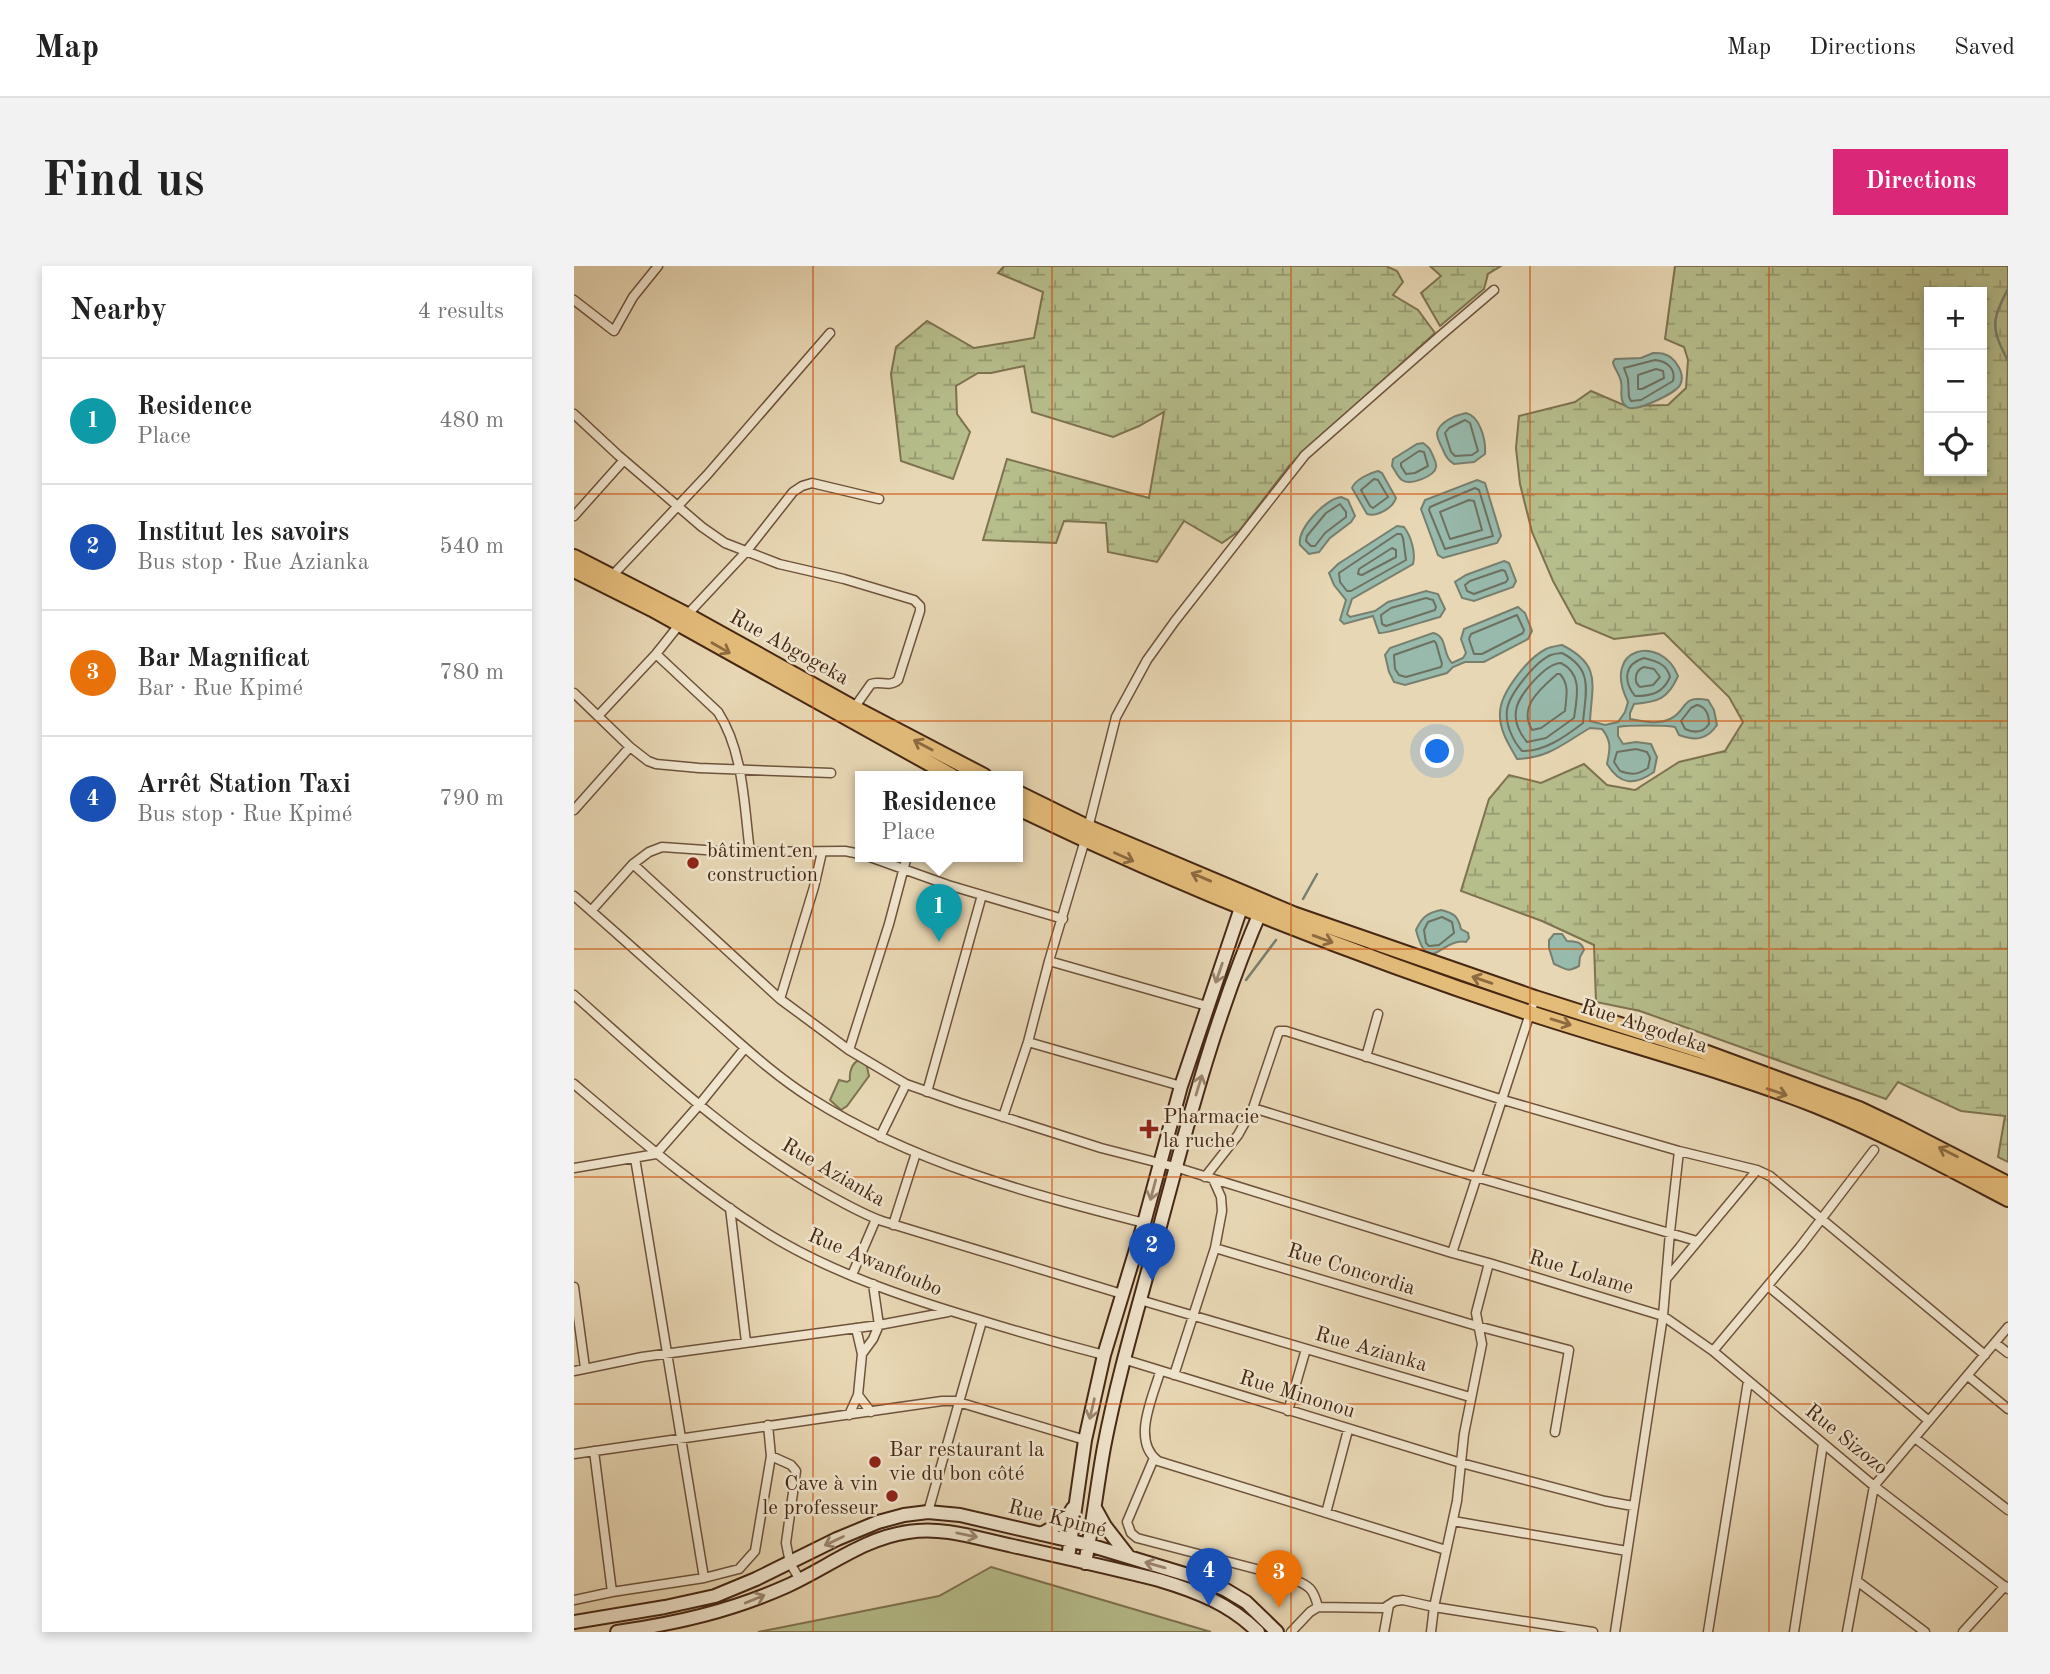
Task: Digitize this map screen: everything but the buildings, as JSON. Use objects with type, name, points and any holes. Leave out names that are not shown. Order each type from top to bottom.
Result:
[{"type":"main road","name":"Rue Abgogeka","points":[[574,558],[611,577],[932,771]]},
{"type":"main road","name":"Rue Abgogeka","points":[[574,570],[683,620],[974,771]]},
{"type":"main road","points":[[1023,796],[1086,834]]},
{"type":"main road","points":[[1023,810],[1262,909],[1228,996],[1198,1090],[1123,1359],[1104,1446],[1085,1563]]},
{"type":"main road","points":[[1068,1558],[1085,1440],[1104,1355],[1144,1223],[1181,1086],[1243,902]]},
{"type":"main road","name":"Rue Abgodeka","points":[[1262,909],[1699,1050],[1827,1097],[1899,1128],[2008,1184]]},
{"type":"main road","name":"Rue Abgodeka","points":[[1262,909],[1530,1013],[1663,1054],[1813,1105],[1867,1128],[2008,1199]]},
{"type":"main road","points":[[1041,1534],[1065,1521],[1076,1504]]},
{"type":"main road","points":[[1095,1508],[1129,1557]]},
{"type":"main road","name":"Rue Kpimé","points":[[574,1622],[715,1596],[878,1522],[929,1512],[960,1515],[1089,1545],[1200,1579],[1245,1602],[1277,1632]]},
{"type":"main road","name":"Rue Kpimé","points":[[617,1632],[704,1616],[738,1606],[800,1580],[887,1536],[923,1530],[963,1534],[1159,1580],[1225,1605],[1258,1632]]},
{"type":"street","points":[[574,300],[614,331],[633,298],[658,266]]},
{"type":"street","points":[[1003,1117],[1028,1042],[1063,919],[1116,717],[1161,640],[1305,455],[1494,290]]},
{"type":"street","points":[[611,577],[769,405],[830,333]]},
{"type":"street","points":[[574,414],[718,540],[779,564],[872,587],[914,600],[920,606],[898,680],[889,684],[874,682],[854,708]]},
{"type":"street","points":[[574,516],[624,460]]},
{"type":"street","points":[[598,716],[745,552],[793,492],[812,482],[878,499]]},
{"type":"street","points":[[656,654],[718,712],[731,737],[739,770],[750,852]]},
{"type":"street","points":[[574,693],[630,747],[656,764],[831,773]]},
{"type":"street","points":[[574,809],[630,747]]},
{"type":"street","points":[[591,911],[633,864],[649,852],[662,847],[750,852],[855,853]]},
{"type":"street","points":[[780,999],[822,852]]},
{"type":"street","points":[[886,862],[1063,919]]},
{"type":"street","points":[[849,1050],[906,862]]},
{"type":"street","name":"Rue Lolame","points":[[633,864],[780,999],[849,1050],[906,1084],[1101,1148],[1175,1167],[1663,1316]]},
{"type":"street","points":[[927,1092],[982,895]]},
{"type":"street","points":[[574,896],[745,1048],[809,1097],[880,1137],[916,1153],[999,1184],[1144,1223]]},
{"type":"street","points":[[1049,961],[1207,1006]]},
{"type":"street","name":"Rue Azianka","points":[[574,995],[699,1105],[798,1177],[876,1219],[1122,1294]]},
{"type":"street","points":[[1452,1253],[1535,998]]},
{"type":"street","points":[[1366,1057],[1378,1014]]},
{"type":"street","points":[[1174,1376],[1215,1248],[1222,1204],[1209,1178],[1253,1108],[1279,1031],[1500,1099],[1679,1151],[1757,1170],[1787,1188],[1985,1355]]},
{"type":"street","points":[[1028,1042],[1181,1086]]},
{"type":"street","points":[[574,1168],[656,1154],[745,1048]]},
{"type":"street","name":"Rue Awanfoubo","points":[[574,1084],[656,1154],[781,1241],[873,1284],[948,1311],[1104,1355]]},
{"type":"street","points":[[880,1137],[906,1084]]},
{"type":"street","points":[[1253,1108],[1476,1177],[1697,1241]]},
{"type":"street","points":[[1713,1351],[1768,1286],[1874,1150]]},
{"type":"street","points":[[1615,1632],[1663,1316],[1679,1151]]},
{"type":"street","points":[[893,1225],[916,1153]]},
{"type":"street","points":[[635,1158],[704,1578]]},
{"type":"street","points":[[1667,1278],[1757,1170]]},
{"type":"street","points":[[730,1208],[746,1342]]},
{"type":"street","points":[[852,1275],[876,1219]]},
{"type":"street","name":"Rue Concordia","points":[[1215,1248],[1477,1326],[1569,1350],[1555,1432]]},
{"type":"street","points":[[1431,1632],[1453,1521],[1470,1397],[1482,1343],[1476,1313],[1489,1264]]},
{"type":"street","points":[[862,1354],[879,1325],[873,1284]]},
{"type":"street","points":[[1768,1286],[1929,1421]]},
{"type":"street","points":[[574,1289],[585,1367]]},
{"type":"street","name":"Rue Azianka","points":[[1140,1300],[1470,1397]]},
{"type":"street","points":[[574,1371],[667,1353],[879,1325],[948,1311]]},
{"type":"street","name":"Rue Sizozo","points":[[1663,1316],[1713,1351],[1874,1486],[2006,1588]]},
{"type":"street","points":[[929,1512],[982,1321]]},
{"type":"street","points":[[1847,1632],[1874,1486],[2008,1327]]},
{"type":"street","points":[[849,1415],[858,1395],[862,1354],[856,1328]]},
{"type":"street","points":[[1995,1343],[2008,1353]]},
{"type":"street","points":[[1288,1411],[1306,1349]]},
{"type":"street","name":"Rue Minonou","points":[[1123,1359],[1461,1463],[1633,1506]]},
{"type":"street","points":[[1160,1371],[1144,1434],[1154,1458],[1446,1550]]},
{"type":"street","points":[[1968,1376],[2008,1409]]},
{"type":"street","points":[[1708,1632],[1748,1381]]},
{"type":"street","points":[[858,1395],[871,1412]]},
{"type":"street","points":[[574,1454],[942,1401],[958,1402],[1085,1440]]},
{"type":"street","points":[[574,1600],[704,1578],[739,1569],[755,1551],[771,1456],[768,1425]]},
{"type":"street","points":[[1326,1513],[1348,1430]]},
{"type":"street","points":[[1915,1438],[2008,1510]]},
{"type":"street","points":[[1794,1632],[1823,1444]]},
{"type":"street","points":[[594,1451],[612,1592]]},
{"type":"street","points":[[771,1456],[796,1471],[786,1543],[790,1563],[800,1580]]},
{"type":"street","points":[[1110,1532],[1127,1522],[1154,1458]]},
{"type":"street","points":[[1453,1521],[1627,1552]]},
{"type":"street","points":[[1127,1522],[1131,1533],[1137,1538],[1291,1578],[1310,1587],[1318,1607]]},
{"type":"street","points":[[1857,1581],[1924,1632]]},
{"type":"street","points":[[1963,1632],[2006,1588]]},
{"type":"street","points":[[1290,1632],[1318,1607],[1386,1606],[1403,1600],[1593,1632]]},
{"type":"street","points":[[1384,1632],[1386,1606]]},
{"type":"street","points":[[1519,1632],[1521,1620]]},
{"type":"green space","points":[[1004,266],[1386,266],[1397,271],[1403,282],[1393,295],[1418,310],[1435,333],[1289,466],[1239,531],[1222,543],[1184,521],[1157,562],[1108,552],[1106,523],[1064,521],[1056,543],[983,540],[1007,459],[1149,498],[1164,412],[1113,437],[1032,412],[1024,366],[978,373],[956,386],[957,414],[970,432],[953,479],[901,461],[891,374],[896,347],[927,321],[974,348],[1034,338],[1043,292],[998,273]]},
{"type":"green space","points":[[1430,266],[1501,266],[1488,274],[1484,289],[1440,326],[1421,293],[1441,276]]},
{"type":"green space","points":[[1675,266],[2008,266],[2008,1162],[1998,1157],[2005,1116],[1961,1111],[1898,1082],[1886,1099],[1640,1011],[1596,1002],[1594,945],[1542,921],[1461,891],[1489,799],[1509,775],[1541,783],[1584,764],[1607,785],[1635,790],[1679,762],[1725,751],[1743,722],[1729,697],[1664,633],[1614,639],[1576,623],[1553,581],[1532,532],[1520,484],[1516,448],[1519,416],[1575,402],[1591,391],[1626,406],[1668,405],[1686,388],[1688,360],[1684,347],[1665,339]]},
{"type":"green space","points":[[859,1060],[866,1062],[869,1076],[841,1110],[830,1100],[839,1080],[850,1080],[854,1063]]},
{"type":"green space","points":[[991,1567],[1211,1632],[758,1632],[939,1596]]},
{"type":"water","points":[[1653,353],[1664,354],[1675,362],[1682,376],[1680,385],[1655,401],[1638,407],[1627,407],[1622,399],[1620,379],[1613,362],[1615,359],[1641,358]]},
{"type":"water","points":[[1466,413],[1475,419],[1481,429],[1485,454],[1474,462],[1454,464],[1445,455],[1437,433],[1444,422]]},
{"type":"water","points":[[1423,443],[1429,448],[1435,461],[1435,470],[1416,481],[1402,480],[1392,466],[1393,459]]},
{"type":"water","points":[[1378,471],[1382,473],[1396,498],[1384,511],[1367,514],[1352,488],[1363,477]]},
{"type":"water","points":[[1477,480],[1485,483],[1501,536],[1497,543],[1443,558],[1438,555],[1421,509],[1425,500]]},
{"type":"water","points":[[1341,497],[1348,500],[1355,516],[1330,538],[1319,552],[1309,554],[1300,545],[1300,538],[1307,523],[1327,503]]},
{"type":"water","points":[[1397,526],[1404,527],[1409,535],[1413,564],[1352,599],[1347,614],[1350,617],[1375,611],[1388,602],[1426,591],[1438,594],[1445,609],[1440,617],[1384,633],[1379,633],[1373,616],[1344,624],[1340,620],[1346,600],[1334,585],[1329,573],[1338,564]]},
{"type":"water","points":[[1504,561],[1509,563],[1516,581],[1513,587],[1474,601],[1462,598],[1455,582],[1466,575]]},
{"type":"water","points":[[1518,607],[1525,613],[1532,631],[1528,639],[1484,662],[1465,662],[1447,673],[1405,685],[1394,682],[1385,655],[1390,648],[1433,633],[1443,641],[1452,663],[1463,658],[1466,653],[1461,639],[1464,629]]},
{"type":"water","points":[[1562,645],[1575,652],[1589,668],[1593,686],[1590,721],[1605,725],[1618,722],[1628,702],[1621,683],[1622,668],[1627,658],[1636,652],[1648,651],[1660,654],[1678,676],[1670,690],[1661,698],[1634,704],[1630,719],[1665,721],[1676,715],[1688,701],[1699,699],[1708,700],[1714,710],[1717,725],[1709,734],[1695,738],[1679,735],[1675,727],[1618,727],[1618,736],[1623,744],[1651,744],[1657,757],[1654,772],[1640,780],[1628,781],[1612,771],[1607,764],[1609,745],[1602,729],[1590,728],[1547,753],[1517,759],[1501,725],[1501,705],[1516,677],[1531,660],[1546,649]]},
{"type":"water","points":[[1441,910],[1455,916],[1469,938],[1466,942],[1457,942],[1431,954],[1426,952],[1421,944],[1416,930],[1426,916]]},
{"type":"water","points":[[1554,934],[1562,934],[1567,941],[1581,945],[1584,950],[1579,966],[1569,970],[1554,964],[1549,940]]},
{"type":"waterway","points":[[2008,289],[1998,309],[1995,325],[1998,340],[2008,361]]},
{"type":"waterway","points":[[1303,899],[1317,874]]},
{"type":"waterway","points":[[1246,980],[1276,940]]},
{"type":"place","name":"bâtiment en construction","points":[[693,863]]},
{"type":"place","name":"Residence","points":[[939,942]]},
{"type":"place","name":"Pharmacie la ruche","points":[[1149,1129]]},
{"type":"place","name":"Institut les savoirs","points":[[1152,1281]]},
{"type":"place","name":"Bar restaurant la vie du bon côté","points":[[875,1462]]},
{"type":"place","name":"Cave à vin le professeur","points":[[892,1496]]},
{"type":"place","name":"Arrêt Station Taxi","points":[[1209,1606]]},
{"type":"place","name":"Bar Magnificat","points":[[1279,1608]]}]
